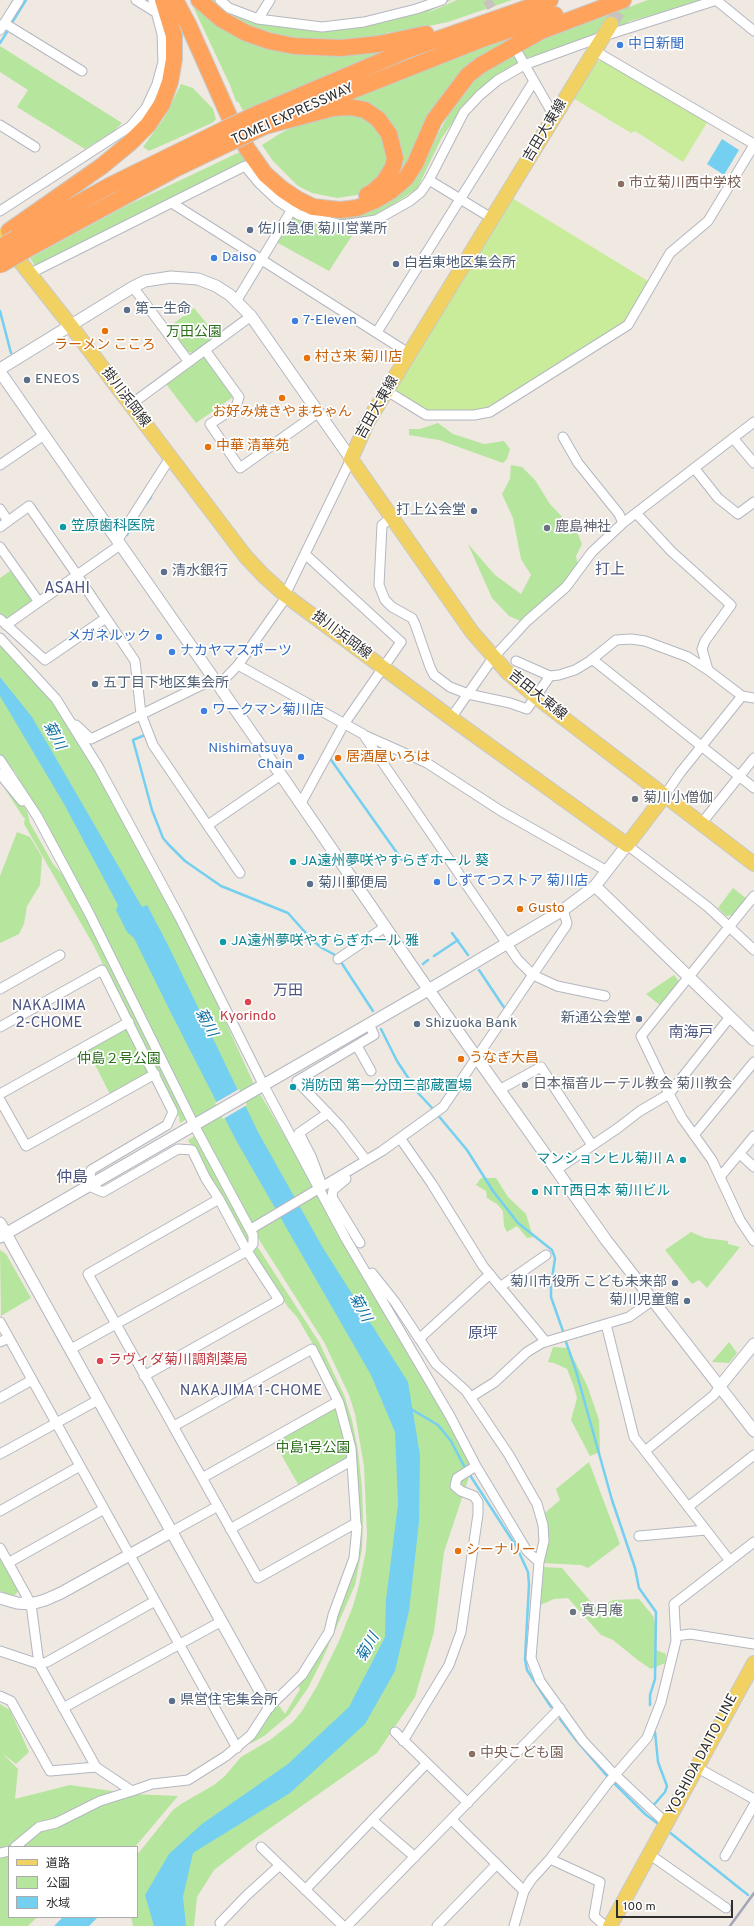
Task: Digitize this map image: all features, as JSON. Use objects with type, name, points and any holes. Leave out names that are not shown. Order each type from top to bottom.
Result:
[{"type":"highway","points":[[175,0],[233,125],[265,174],[282,189],[313,207],[340,210],[357,208],[376,200],[391,191],[406,178],[415,164],[434,120],[468,75],[481,65],[541,31],[623,0]]},
{"type":"highway","points":[[183,0],[206,45],[244,128],[271,167],[298,192],[323,200],[344,201],[359,199],[374,191],[384,182],[393,167],[394,154],[389,134],[378,119],[365,110],[350,107],[332,108],[262,119]]},
{"type":"highway","points":[[199,0],[221,19],[246,33],[269,41],[310,48],[341,48],[378,44],[480,23]]},
{"type":"highway","name":"TOMEI EXPRESSWAY","points":[[0,248],[10,239],[162,176],[226,137],[410,48],[550,0]]},
{"type":"highway","name":"TOMEI EXPRESSWAY","points":[[262,119],[335,96],[482,39],[601,0]]},
{"type":"highway","points":[[10,239],[131,142],[148,125],[162,104],[170,82],[174,59],[174,36],[160,7]]},
{"type":"highway","name":"TOMEI EXPRESSWAY","points":[[0,265],[10,239]]},
{"type":"main road","name":"吉田大東線","points":[[611,24],[368,421],[351,459],[472,632],[493,658],[536,697],[665,796]]},
{"type":"main road","name":"掛川浜岡線","points":[[10,239],[29,274],[71,326],[130,406],[246,557],[263,575],[286,595],[451,718],[627,845]]},
{"type":"main road","points":[[627,845],[665,796],[754,864]]},
{"type":"main road","name":"YOSHIDA DAITO LINE","points":[[610,1926],[696,1767],[754,1665]]},
{"type":"street","points":[[7,0],[17,3],[2,27],[82,71]]},
{"type":"street","points":[[136,0],[160,7]]},
{"type":"street","points":[[0,211],[131,126],[146,108],[157,84],[163,62],[160,7],[153,0]]},
{"type":"street","points":[[220,0],[229,8],[258,19],[282,24],[322,27],[364,22],[416,9],[442,0]]},
{"type":"street","points":[[258,19],[270,0]]},
{"type":"street","points":[[29,274],[245,166],[259,183],[291,211],[318,221],[342,225],[365,223],[376,220],[410,201],[421,192],[429,180],[464,112],[498,80],[524,65],[604,36],[716,0],[754,31]]},
{"type":"street","points":[[387,391],[426,415],[474,415],[490,412],[628,325],[670,253],[708,221],[754,145],[595,51]]},
{"type":"street","points":[[518,55],[554,116]]},
{"type":"street","points":[[377,332],[534,82]]},
{"type":"street","points":[[0,125],[35,147]]},
{"type":"street","points":[[429,180],[493,219]]},
{"type":"street","points":[[172,203],[410,354]]},
{"type":"street","points":[[237,300],[291,211]]},
{"type":"street","points":[[68,718],[91,739],[141,714],[217,682],[238,665],[286,595],[351,459],[251,316],[237,300],[216,286],[198,279],[185,277],[159,278],[145,281],[133,287],[0,371],[119,543],[217,682],[301,803],[476,1058],[606,1240],[754,1431]]},
{"type":"street","points":[[133,287],[189,362]]},
{"type":"street","points":[[130,406],[251,316]]},
{"type":"street","points":[[205,350],[239,397],[236,407],[210,424],[240,468],[319,412]]},
{"type":"street","points":[[451,718],[493,658],[528,621],[574,579],[592,552],[622,523],[695,469],[754,422]]},
{"type":"street","points":[[0,465],[44,435]]},
{"type":"street","points":[[563,437],[578,463],[619,514],[622,523]]},
{"type":"street","points":[[734,438],[754,463]]},
{"type":"street","points":[[106,618],[45,660],[3,622],[39,602],[119,543],[170,458]]},
{"type":"street","points":[[695,469],[718,498],[738,514],[754,502]]},
{"type":"street","points":[[0,527],[29,506],[77,575],[135,662],[141,714],[153,745],[240,873]]},
{"type":"street","points":[[0,508],[8,521]]},
{"type":"street","points":[[636,513],[672,551],[732,605],[705,641],[702,649],[708,670]]},
{"type":"street","points":[[392,517],[382,525],[379,585],[385,600],[392,607],[412,618],[434,675],[450,687],[468,694],[510,702],[527,709],[550,676]]},
{"type":"street","points":[[0,547],[39,602]]},
{"type":"street","points":[[301,803],[344,724],[401,642],[305,554]]},
{"type":"street","points":[[0,638],[56,699],[99,768],[180,918],[262,1087],[352,1248],[450,1416],[476,1466],[527,1551],[539,1562]]},
{"type":"street","points":[[516,661],[550,676],[559,675],[575,670],[616,640],[631,638],[645,641],[688,657],[742,696],[754,698]]},
{"type":"street","points":[[592,659],[754,788]]},
{"type":"street","points":[[238,665],[363,734],[427,763],[501,811],[607,871]]},
{"type":"street","points":[[665,796],[701,746],[742,696]]},
{"type":"street","points":[[363,734],[518,960],[533,975],[557,986],[605,996]]},
{"type":"street","points":[[701,824],[754,758]]},
{"type":"street","points":[[0,760],[36,816],[127,988],[196,1125],[252,1228],[253,1235],[252,1244],[247,1251],[71,1349]]},
{"type":"street","points":[[0,774],[36,816]]},
{"type":"street","points":[[208,825],[281,775]]},
{"type":"street","points":[[3,1236],[262,1087],[563,910],[594,886],[627,845],[708,907],[754,950]]},
{"type":"street","points":[[594,886],[754,1040]]},
{"type":"street","points":[[754,896],[641,1036],[682,1118],[712,1160],[740,1220],[754,1241]]},
{"type":"street","points":[[360,1243],[332,1197],[333,1190],[338,1184],[364,1167],[382,1151],[443,1107],[566,926],[567,922],[563,910]]},
{"type":"street","points":[[339,958],[385,927]]},
{"type":"street","points":[[0,989],[60,955]]},
{"type":"street","points":[[0,1027],[102,970],[173,1112],[172,1118],[167,1125],[91,1170],[89,1186]]},
{"type":"street","points":[[556,1170],[618,1128],[640,1111],[669,1094],[730,1017]]},
{"type":"street","points":[[366,1160],[340,1126],[297,1081],[374,1035],[375,1021]]},
{"type":"street","points":[[0,1094],[129,1022]]},
{"type":"street","points":[[356,1046],[371,1071]]},
{"type":"street","points":[[694,1134],[754,1062]]},
{"type":"street","points":[[499,1090],[542,1067],[592,1145]]},
{"type":"street","points":[[0,1100],[26,1146],[155,1074]]},
{"type":"street","points":[[320,1189],[311,1156],[299,1133],[328,1113]]},
{"type":"street","points":[[720,1177],[754,1136]]},
{"type":"street","points":[[400,1138],[432,1184],[455,1223],[490,1274],[546,1342]]},
{"type":"street","points":[[89,1186],[103,1192],[178,1149],[192,1150],[206,1179],[219,1199],[247,1251],[279,1300],[144,1376]]},
{"type":"street","points":[[252,1228],[382,1151]]},
{"type":"street","points":[[740,1154],[754,1167]]},
{"type":"street","points":[[219,1199],[88,1274],[258,1578],[356,1523]]},
{"type":"street","points":[[0,1223],[3,1236],[71,1349],[269,1707]]},
{"type":"street","points":[[352,1248],[395,1302],[436,1364],[471,1397],[509,1455],[536,1504],[543,1525],[544,1541],[539,1562],[531,1658],[540,1682],[613,1779],[651,1810],[664,1826]]},
{"type":"street","points":[[500,1287],[546,1255]]},
{"type":"street","points":[[419,1339],[490,1274]]},
{"type":"street","points":[[471,1397],[495,1382],[528,1352],[546,1342],[630,1317],[653,1300]]},
{"type":"street","points":[[0,1322],[237,1748]]},
{"type":"street","points":[[606,1324],[634,1437],[730,1561]]},
{"type":"street","points":[[0,1342],[9,1338]]},
{"type":"street","points":[[645,1451],[714,1395],[754,1344]]},
{"type":"street","points":[[16,1846],[39,1827],[56,1823],[100,1801],[152,1784],[188,1780],[226,1756],[251,1735],[269,1707],[302,1675],[329,1632],[333,1615],[354,1558],[357,1527],[351,1448],[339,1403],[337,1402],[331,1386],[312,1350],[174,1426]]},
{"type":"street","points":[[0,1398],[32,1380]]},
{"type":"street","points":[[0,1454],[98,1400]]},
{"type":"street","points":[[202,1478],[337,1402]]},
{"type":"street","points":[[688,1507],[754,1455]]},
{"type":"street","points":[[230,1529],[351,1461]]},
{"type":"street","points":[[0,1510],[80,1466]]},
{"type":"street","points":[[403,1741],[449,1665],[461,1632],[478,1514],[478,1502],[474,1496],[461,1491],[455,1486],[457,1478],[476,1466]]},
{"type":"street","points":[[0,1598],[17,1603],[31,1604],[45,1600],[61,1593],[218,1506]]},
{"type":"street","points":[[8,1563],[104,1509]]},
{"type":"street","points":[[639,1536],[706,1530]]},
{"type":"street","points":[[514,1926],[524,1891],[531,1880],[550,1859],[646,1738],[661,1702],[676,1636],[674,1604],[754,1542]]},
{"type":"street","points":[[0,1548],[31,1604],[39,1664],[96,1767],[132,1791]]},
{"type":"street","points":[[0,1651],[39,1664],[47,1662],[155,1601]]},
{"type":"street","points":[[63,1708],[222,1621]]},
{"type":"street","points":[[676,1636],[690,1634],[754,1644]]},
{"type":"street","points":[[0,1696],[11,1701],[50,1771],[96,1767]]},
{"type":"street","points":[[347,1926],[560,1708]]},
{"type":"street","points":[[395,1732],[468,1803]]},
{"type":"street","points":[[305,1890],[427,1763]]},
{"type":"street","points":[[696,1767],[754,1799]]},
{"type":"street","points":[[726,1856],[754,1806]]},
{"type":"street","points":[[372,1820],[414,1858]]},
{"type":"street","points":[[452,1820],[524,1891]]},
{"type":"street","points":[[261,1847],[343,1926]]},
{"type":"street","points":[[649,1854],[726,1908]]},
{"type":"street","points":[[550,1859],[600,1882],[594,1916],[606,1926]]},
{"type":"street","points":[[220,1923],[247,1895],[280,1865]]},
{"type":"street","points":[[437,1926],[496,1865]]},
{"type":"green space","points":[[190,0],[193,0],[286,49],[397,50],[243,111],[239,103],[236,101]]},
{"type":"green space","points":[[207,0],[219,0],[284,25],[373,19],[447,0],[451,0],[425,14],[457,0],[512,0],[448,22],[389,34],[389,32],[382,36],[325,45],[283,40],[244,25]]},
{"type":"green space","points":[[648,0],[710,0],[630,21],[604,36],[526,58],[496,75],[468,100],[441,139],[417,189],[375,216],[340,222],[312,217],[285,204],[243,162],[36,267],[30,258],[126,206],[242,151],[286,200],[351,215],[389,202],[418,174],[462,91],[488,68],[547,38]]},
{"type":"green space","points":[[543,25],[453,83],[418,136],[409,167],[379,194],[398,145],[390,121],[369,107],[341,101],[419,69]]},
{"type":"green space","points":[[0,46],[122,123],[114,131],[85,149],[17,107],[28,90],[0,72]]},
{"type":"green space","points":[[602,60],[708,121],[683,162],[635,131],[631,133],[573,98],[595,62]]},
{"type":"green space","points":[[181,84],[193,88],[213,109],[216,119],[212,123],[149,151],[143,147],[164,118]]},
{"type":"green space","points":[[341,112],[363,116],[381,128],[389,159],[382,176],[363,194],[337,198],[312,193],[298,186],[273,161],[262,145],[299,124]]},
{"type":"green space","points":[[512,198],[648,281],[626,320],[621,325],[492,406],[478,410],[427,410],[395,390]]},
{"type":"green space","points":[[294,217],[312,224],[338,230],[355,231],[329,271],[276,242]]},
{"type":"green space","name":"万田公園","points":[[194,308],[216,335],[194,353],[188,352],[169,327]]},
{"type":"green space","points":[[204,356],[233,397],[196,423],[166,384]]},
{"type":"green space","points":[[438,423],[453,434],[484,444],[504,441],[510,449],[507,459],[503,463],[439,440],[409,435],[409,429],[420,429]]},
{"type":"green space","points":[[511,465],[522,467],[535,480],[550,504],[578,534],[582,544],[576,556],[579,571],[566,587],[520,621],[509,616],[492,598],[468,544],[495,575],[521,594],[531,575],[521,559],[513,518],[502,494],[510,479]]},
{"type":"green space","points":[[13,569],[35,601],[8,620],[0,613],[0,578]]},
{"type":"green space","points":[[0,645],[72,724],[169,898],[253,1082],[450,1416],[474,1462],[444,1552],[434,1632],[415,1697],[377,1753],[249,1843],[214,1870],[197,1897],[194,1926],[133,1926],[131,1918],[138,1918],[138,1854],[173,1810],[214,1785],[225,1776],[241,1757],[270,1740],[293,1722],[302,1711],[317,1686],[339,1641],[353,1606],[359,1585],[366,1550],[367,1534],[364,1466],[355,1414],[349,1395],[324,1342],[258,1238],[80,893],[15,772],[0,755]]},
{"type":"green space","points":[[0,781],[6,783],[27,811],[30,823],[53,864],[62,874],[65,874],[188,1118],[180,1123],[179,1117],[94,946],[24,824],[25,818]]},
{"type":"green space","points":[[17,832],[30,837],[42,857],[40,885],[27,906],[24,924],[19,934],[0,943],[0,876]]},
{"type":"green space","points":[[733,888],[747,899],[734,915],[726,916],[718,908]]},
{"type":"green space","points":[[674,975],[679,983],[661,1006],[646,994]]},
{"type":"green space","name":"仲島２号公園","points":[[128,1026],[150,1071],[149,1075],[111,1096],[87,1049]]},
{"type":"green space","points":[[196,1135],[249,1235],[249,1245],[188,1140]]},
{"type":"green space","points":[[481,1178],[496,1178],[508,1197],[526,1214],[533,1237],[527,1238],[517,1226],[507,1232],[504,1226],[503,1211],[497,1204],[487,1198],[486,1191],[476,1185]]},
{"type":"green space","points":[[691,1232],[705,1238],[728,1241],[728,1244],[740,1247],[707,1288],[699,1280],[692,1284],[665,1250]]},
{"type":"green space","points":[[256,1246],[319,1342],[344,1395],[352,1420],[358,1451],[362,1488],[363,1518],[362,1549],[355,1585],[308,1688],[289,1715],[264,1736],[250,1744],[265,1718],[278,1704],[285,1714],[300,1689],[297,1684],[310,1669],[355,1557],[352,1450],[314,1346],[297,1317],[288,1307],[252,1254]]},
{"type":"green space","points":[[0,1250],[6,1254],[31,1298],[1,1316]]},
{"type":"green space","points":[[729,1342],[737,1353],[729,1363],[712,1362]]},
{"type":"green space","points":[[553,1347],[568,1348],[587,1385],[599,1420],[600,1452],[590,1456],[571,1420],[577,1398],[567,1369],[548,1362]]},
{"type":"green space","name":"中島1号公園","points":[[338,1406],[351,1458],[299,1486],[274,1442]]},
{"type":"green space","points":[[589,1462],[620,1544],[588,1568],[581,1565],[542,1563],[547,1539],[545,1513],[560,1500],[556,1489]]},
{"type":"green space","points":[[0,1554],[20,1589],[14,1596],[0,1591]]},
{"type":"green space","points":[[544,1567],[562,1568],[597,1609],[613,1600],[639,1599],[653,1616],[656,1626],[656,1650],[666,1654],[665,1663],[651,1669],[639,1661],[613,1640],[601,1635],[568,1598],[554,1599],[538,1606]]},
{"type":"green space","points":[[0,1704],[10,1710],[29,1752],[16,1764],[2,1753],[18,1769],[15,1799],[70,1785],[133,1794],[178,1796],[136,1846],[8,1846],[8,1918],[36,1918],[28,1926],[0,1926]]},
{"type":"water","points":[[722,139],[739,150],[724,175],[707,164]]},
{"type":"water","name":"菊川","points":[[0,677],[32,717],[142,907],[147,905],[168,945],[258,1132],[323,1248],[408,1382],[420,1455],[419,1522],[409,1611],[395,1671],[365,1724],[290,1793],[193,1853],[183,1897],[186,1926],[154,1926],[145,1895],[169,1854],[202,1824],[288,1764],[349,1707],[385,1637],[386,1600],[398,1504],[395,1432],[371,1375],[237,1142],[134,938],[127,932],[116,910],[118,905],[64,804],[0,696]]},
{"type":"water","points":[[62,1918],[97,1918],[89,1926],[54,1926]]},
{"type":"pier","points":[[239,1089],[247,1105],[223,1119],[215,1103]]},
{"type":"waterway","points":[[13,21],[26,0]]},
{"type":"waterway","points":[[0,43],[7,32]]},
{"type":"waterway","points":[[0,311],[11,353]]},
{"type":"waterway","points":[[145,505],[151,497]]},
{"type":"waterway","points":[[132,526],[135,521]]},
{"type":"waterway","points":[[127,535],[130,529]]},
{"type":"waterway","points":[[145,735],[133,740],[152,810],[163,838],[185,861],[221,886],[288,913],[312,940],[322,948],[337,956],[373,1011]]},
{"type":"waterway","points":[[329,757],[402,860]]},
{"type":"waterway","points":[[452,933],[468,955]]},
{"type":"waterway","points":[[434,956],[458,940]]},
{"type":"waterway","points":[[423,964],[428,960]]},
{"type":"waterway","points":[[479,970],[506,1009]]},
{"type":"waterway","points":[[381,1029],[397,1061],[419,1094],[434,1110]]},
{"type":"waterway","points":[[437,1114],[467,1150],[493,1191],[518,1223],[552,1250],[555,1258],[551,1297],[564,1334]]},
{"type":"waterway","points":[[565,1339],[576,1371],[612,1500],[635,1568],[639,1588],[656,1612],[655,1679],[650,1695],[650,1705]]},
{"type":"waterway","points":[[411,1409],[438,1425],[451,1441],[464,1466],[516,1546],[528,1572],[529,1585],[525,1659],[527,1670],[551,1707]]},
{"type":"waterway","points":[[560,1719],[607,1776],[645,1814],[661,1826]]},
{"type":"waterway","points":[[652,1807],[665,1792],[667,1786],[658,1762],[655,1732]]},
{"type":"waterway","points":[[668,1831],[748,1895]]},
{"type":"tunnel","points":[[487,0],[516,50]]},
{"type":"tunnel","points":[[611,24],[625,0]]},
{"type":"railway","points":[[730,1926],[754,1893]]},
{"type":"place","name":"中日新聞","points":[[620,45]]},
{"type":"place","name":"市立菊川西中学校","points":[[621,184]]},
{"type":"place","name":"佐川急便 菊川営業所","points":[[250,230]]},
{"type":"place","name":"Daiso","points":[[214,258]]},
{"type":"place","name":"白岩東地区集会所","points":[[396,264]]},
{"type":"place","name":"第一生命","points":[[127,310]]},
{"type":"place","name":"7-Eleven","points":[[295,321]]},
{"type":"place","name":"ラーメン こころ","points":[[105,331]]},
{"type":"place","name":"村さ来 菊川店","points":[[307,358]]},
{"type":"place","name":"ENEOS","points":[[27,380]]},
{"type":"place","name":"お好み焼きやまちゃん","points":[[282,398]]},
{"type":"place","name":"中華 清華苑","points":[[208,447]]},
{"type":"place","name":"打上公会堂","points":[[474,511]]},
{"type":"place","name":"笠原歯科医院","points":[[63,527]]},
{"type":"place","name":"鹿島神社","points":[[547,528]]},
{"type":"place","name":"清水銀行","points":[[164,572]]},
{"type":"place","name":"メガネルック","points":[[159,637]]},
{"type":"place","name":"ナカヤマスポーツ","points":[[172,652]]},
{"type":"place","name":"五丁目下地区集会所","points":[[95,684]]},
{"type":"place","name":"ワークマン菊川店","points":[[204,711]]},
{"type":"place","name":"Nishimatsuya Chain","points":[[301,757]]},
{"type":"place","name":"居酒屋いろは","points":[[338,758]]},
{"type":"place","name":"菊川小僧伽","points":[[635,799]]},
{"type":"place","name":"JA遠州夢咲やすらぎホール 葵","points":[[293,862]]},
{"type":"place","name":"しずてつストア 菊川店","points":[[437,882]]},
{"type":"place","name":"菊川郵便局","points":[[310,884]]},
{"type":"place","name":"Gusto","points":[[520,909]]},
{"type":"place","name":"JA遠州夢咲やすらぎホール 雅","points":[[223,942]]},
{"type":"place","name":"Kyorindo","points":[[248,1002]]},
{"type":"place","name":"新通公会堂","points":[[639,1019]]},
{"type":"place","name":"Shizuoka Bank","points":[[417,1024]]},
{"type":"place","name":"うなぎ大昌","points":[[461,1059]]},
{"type":"place","name":"日本福音ルーテル教会 菊川教会","points":[[525,1085]]},
{"type":"place","name":"消防団 第一分団三部蔵置場","points":[[293,1087]]},
{"type":"place","name":"マンションヒル菊川 A","points":[[683,1160]]},
{"type":"place","name":"NTT西日本 菊川ビル","points":[[535,1192]]},
{"type":"place","name":"菊川市役所 こども未来部","points":[[675,1283]]},
{"type":"place","name":"菊川児童館","points":[[687,1301]]},
{"type":"place","name":"ラヴィダ菊川調剤薬局","points":[[100,1361]]},
{"type":"place","name":"シーナリー","points":[[458,1551]]},
{"type":"place","name":"真月庵","points":[[573,1612]]},
{"type":"place","name":"県営住宅集会所","points":[[172,1701]]},
{"type":"place","name":"中央こども園","points":[[472,1754]]},
{"type":"district","name":"打上","points":[[610,571]]},
{"type":"district","name":"ASAHI","points":[[67,590]]},
{"type":"district","name":"万田","points":[[288,992]]},
{"type":"district","name":"NAKAJIMA 2-CHOME","points":[[49,1016]]},
{"type":"district","name":"南海戸","points":[[691,1034]]},
{"type":"district","name":"仲島","points":[[72,1179]]},
{"type":"district","name":"原坪","points":[[483,1335]]},
{"type":"district","name":"NAKAJIMA 1-CHOME","points":[[251,1392]]}]
